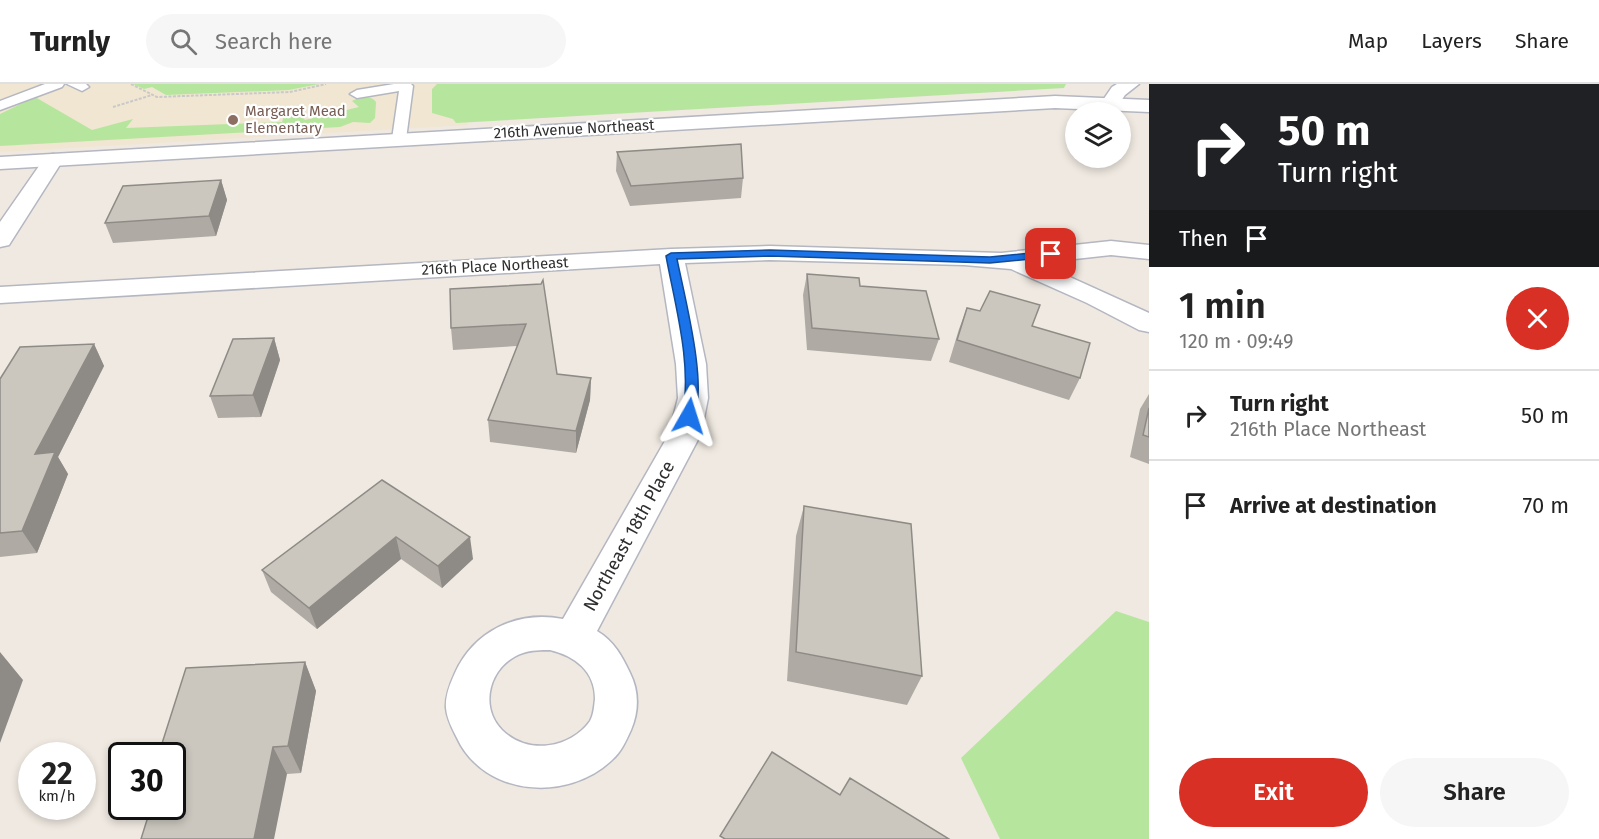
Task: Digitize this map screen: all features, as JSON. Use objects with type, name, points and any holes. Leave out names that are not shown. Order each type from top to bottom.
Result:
[{"type":"street","points":[[1111,102],[1118,91],[1130,84]]},
{"type":"street","name":"216th Avenue Northeast","points":[[0,163],[1065,102]]},
{"type":"street","name":"216th Avenue Northeast","points":[[1131,105],[1149,106]]},
{"type":"street","points":[[0,240],[53,160]]},
{"type":"street","name":"216th Place Northeast","points":[[990,260],[1111,248],[1149,252]]},
{"type":"street","name":"216th Place Northeast","points":[[0,295],[671,256],[770,253],[1016,262],[1088,293],[1149,324]]},
{"type":"street","name":"Northeast 18th Place","points":[[573,638],[685,434],[693,398],[691,364],[671,256]]},
{"type":"lane","points":[[0,106],[57,84]]},
{"type":"lane","points":[[357,94],[407,85],[399,139]]},
{"type":"path","points":[[131,84],[157,97],[290,92],[326,84]]},
{"type":"path","points":[[113,107],[152,94]]},
{"type":"shaded area","name":"Margaret Mead Elementary","points":[[0,84],[447,84],[468,123],[467,125],[0,152]]},
{"type":"green space","points":[[133,84],[319,84],[289,90],[166,95],[152,87],[144,89]]},
{"type":"green space","points":[[437,84],[1066,84],[1064,88],[456,123],[453,119],[432,113],[432,89]]},
{"type":"green space","points":[[35,97],[92,130],[133,119],[126,128],[282,122],[284,116],[300,114],[305,120],[359,107],[352,101],[358,98],[365,97],[376,102],[375,118],[370,123],[353,122],[340,127],[0,146],[0,114]]},
{"type":"green space","points":[[1116,611],[1149,622],[1149,839],[1000,839],[961,758]]},
{"type":"building","points":[[741,144],[743,178],[631,186],[617,152]]},
{"type":"building","points":[[221,180],[209,216],[105,223],[123,186]]},
{"type":"building","points":[[807,274],[859,278],[860,286],[926,291],[939,339],[812,328]]},
{"type":"building","points":[[543,280],[557,374],[591,378],[576,431],[488,420],[526,324],[451,328],[450,289],[541,284]]},
{"type":"building","points":[[990,291],[1040,305],[1032,326],[1090,343],[1080,378],[957,340],[967,308],[980,311]]},
{"type":"building","points":[[274,338],[253,395],[210,396],[233,339]]},
{"type":"building","points":[[94,344],[35,454],[55,452],[22,531],[0,533],[0,379],[20,347]]},
{"type":"building","points":[[1149,408],[1149,437],[1143,435]]},
{"type":"building","points":[[382,480],[470,537],[438,566],[396,537],[309,608],[262,570]]},
{"type":"building","points":[[804,506],[911,524],[922,676],[796,652]]},
{"type":"building","points":[[305,662],[288,746],[273,747],[254,839],[141,839],[147,820],[186,820],[186,742],[162,742],[186,668]]},
{"type":"building","points":[[772,752],[840,795],[850,778],[949,839],[725,839],[720,836]]},
{"type":"place","name":"Margaret Mead Elementary","points":[[233,120]]},
{"type":"route","points":[[689,416],[693,398],[691,364],[671,256],[770,253],[990,260],[1051,254]]}]
